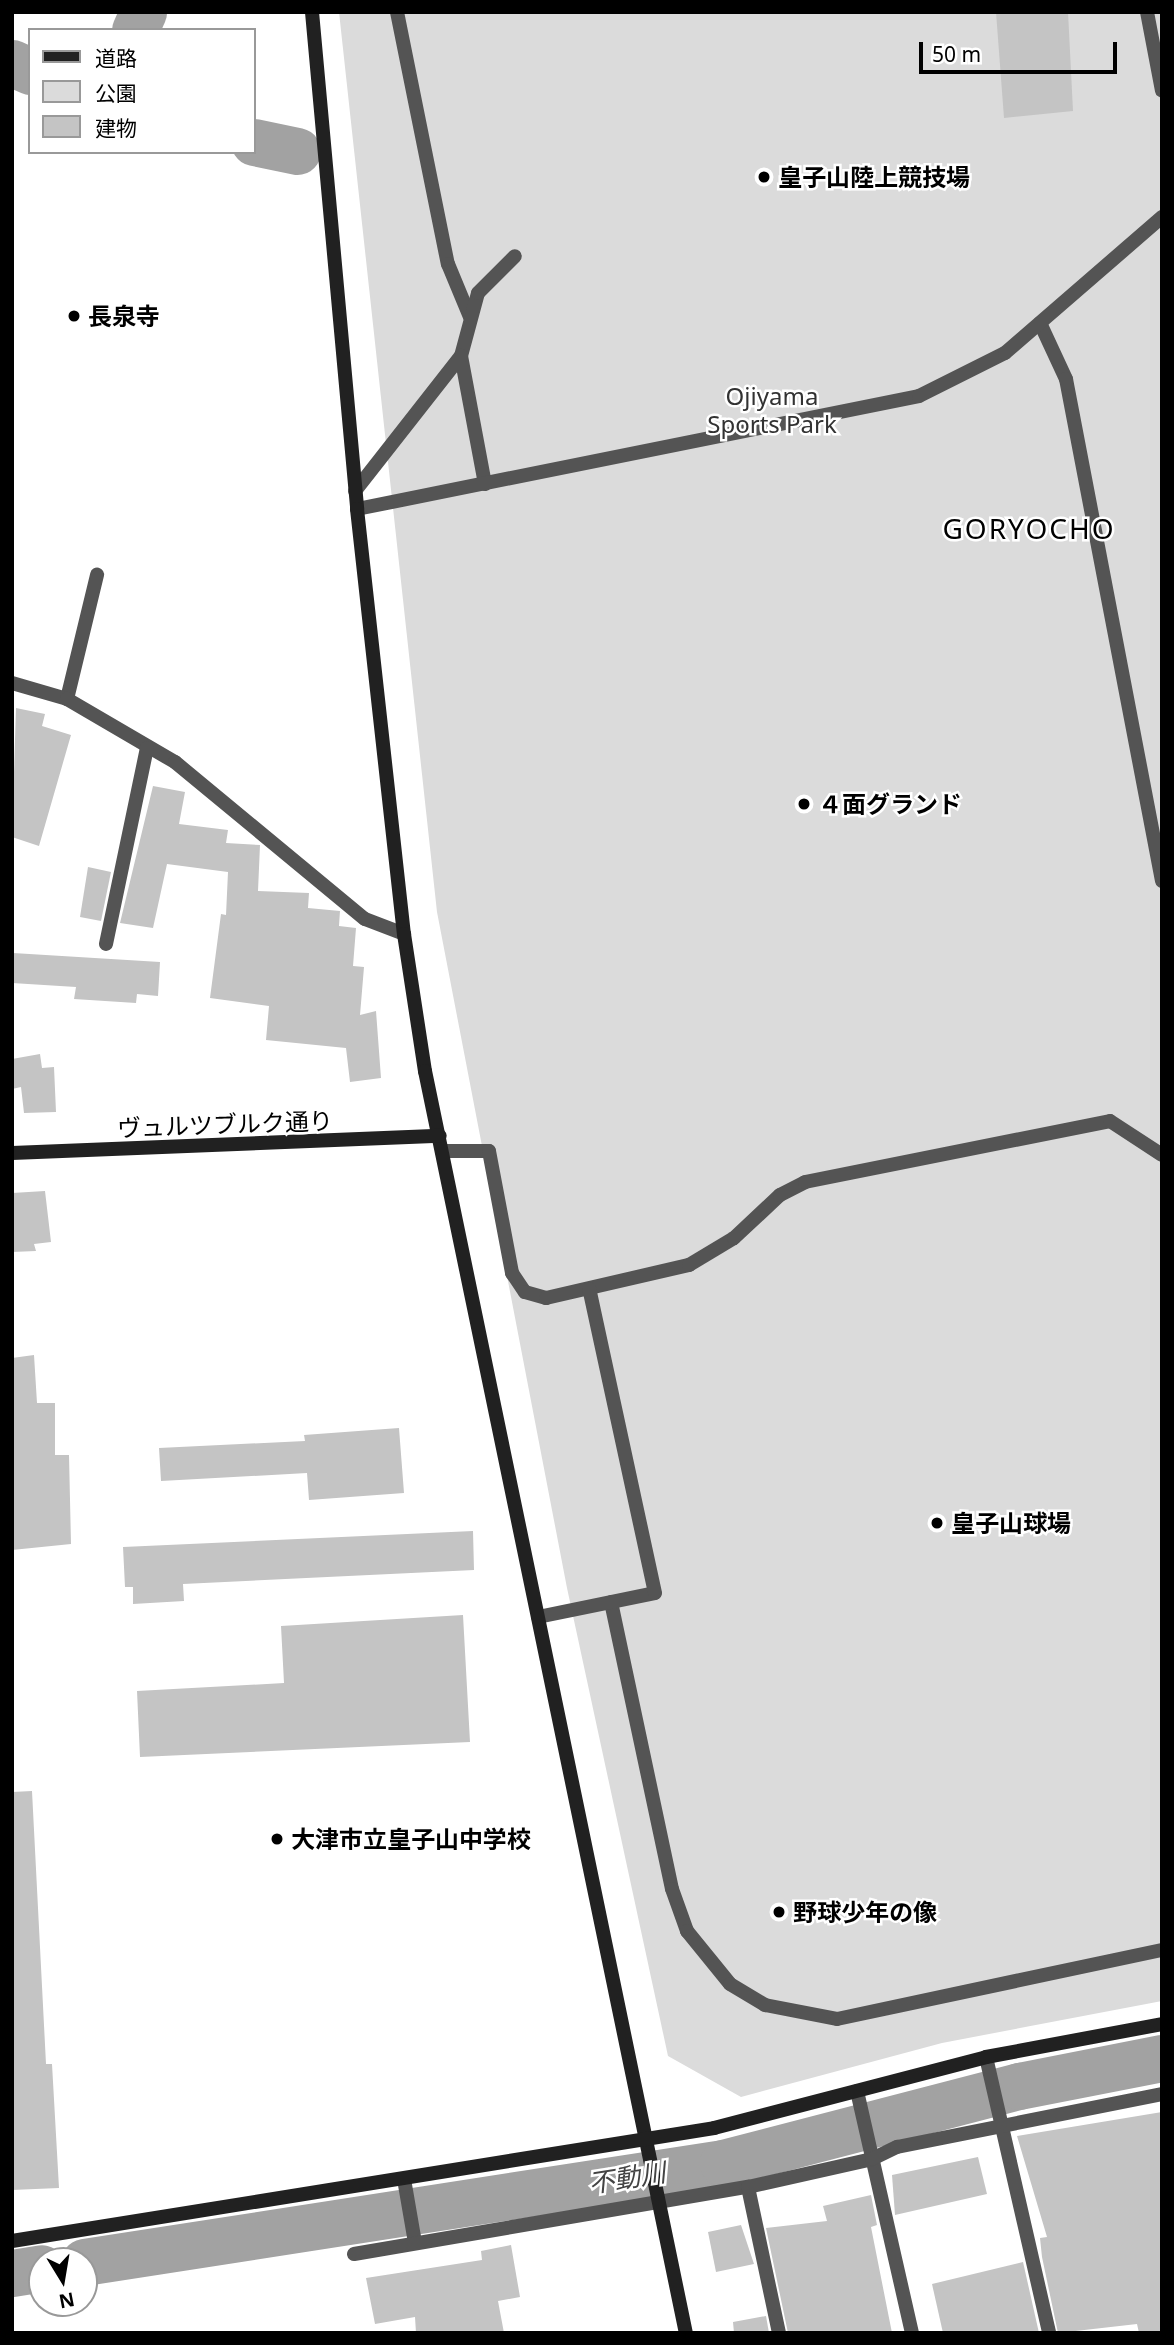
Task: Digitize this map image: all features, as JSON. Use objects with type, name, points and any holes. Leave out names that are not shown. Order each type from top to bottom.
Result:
[{"type":"street","points":[[312,12],[355,491],[404,934],[441,1143],[650,2147],[686,2333]]},
{"type":"street","points":[[397,12],[448,264],[470,317]]},
{"type":"street","points":[[1147,12],[1162,91]]},
{"type":"street","points":[[357,509],[919,396],[978,370],[1040,323],[1162,217]]},
{"type":"street","points":[[485,484],[461,356],[478,293],[515,256]]},
{"type":"street","points":[[1040,323],[1066,379],[1162,881]]},
{"type":"street","points":[[355,491],[461,356]]},
{"type":"street","points":[[67,699],[97,575]]},
{"type":"street","points":[[12,683],[67,699],[196,777],[365,919],[404,934]]},
{"type":"street","points":[[106,944],[147,748]]},
{"type":"street","points":[[441,1143],[489,1151],[512,1273],[525,1292],[546,1298],[662,1275],[712,1254],[780,1195],[805,1182],[1110,1121],[1162,1154]]},
{"type":"street","name":"ヴュルツブルク通り","points":[[12,1153],[441,1143]]},
{"type":"street","points":[[538,1616],[655,1593],[589,1289]]},
{"type":"street","points":[[611,1602],[672,1889],[687,1931],[730,1984],[765,2006],[837,2019],[1162,1950]]},
{"type":"street","points":[[12,2241],[404,2179],[650,2147],[986,2058],[1162,2024]]},
{"type":"street","points":[[986,2058],[1049,2333]]},
{"type":"street","points":[[858,2092],[912,2333]]},
{"type":"street","points":[[354,2254],[748,2187],[872,2158],[897,2147],[1162,2094]]},
{"type":"street","points":[[404,2179],[415,2243]]},
{"type":"street","points":[[748,2187],[779,2333]]},
{"type":"green space","name":"Ojiyama Sports Park","points":[[339,12],[1162,12],[1162,2001],[942,2043],[741,2097],[668,2056],[567,1588],[437,912]]},
{"type":"building","points":[[996,12],[1068,12],[1073,111],[1004,118]]},
{"type":"building","points":[[16,708],[45,714],[42,726],[71,735],[39,846],[12,837]]},
{"type":"building","points":[[153,786],[185,792],[179,824],[228,830],[226,843],[260,845],[258,891],[309,893],[308,908],[340,911],[339,926],[356,928],[353,966],[364,967],[360,1015],[376,1011],[381,1078],[350,1082],[346,1048],[266,1040],[269,1006],[210,998],[221,914],[226,915],[228,872],[167,864],[153,928],[120,923]]},
{"type":"building","points":[[88,867],[111,872],[101,921],[80,917]]},
{"type":"building","points":[[13,953],[160,962],[158,996],[137,994],[136,1003],[74,999],[76,987],[12,983]]},
{"type":"building","points":[[40,1054],[42,1068],[54,1067],[56,1112],[24,1113],[21,1087],[12,1089],[12,1059]]},
{"type":"building","points":[[45,1191],[51,1242],[34,1244],[36,1251],[12,1252],[12,1193]]},
{"type":"building","points":[[34,1355],[37,1403],[55,1403],[55,1455],[69,1455],[71,1544],[12,1550],[12,1358]]},
{"type":"building","points":[[399,1428],[404,1493],[309,1500],[307,1473],[161,1481],[159,1448],[305,1441],[304,1435]]},
{"type":"building","points":[[473,1531],[474,1570],[183,1584],[184,1601],[133,1604],[133,1587],[125,1587],[123,1547]]},
{"type":"building","points":[[463,1615],[470,1742],[140,1757],[137,1691],[284,1683],[281,1626]]},
{"type":"building","points":[[32,1791],[46,2064],[52,2064],[59,2188],[12,2190],[12,1792]]},
{"type":"building","points":[[1162,2112],[1162,2333],[1139,2333],[1137,2324],[1058,2333],[1042,2257],[1040,2238],[1047,2237],[1017,2136]]},
{"type":"building","points":[[978,2157],[987,2194],[895,2215],[892,2175]]},
{"type":"building","points":[[871,2195],[877,2225],[871,2227],[892,2333],[788,2333],[766,2228],[827,2221],[823,2206]]},
{"type":"building","points":[[741,2225],[754,2264],[716,2272],[708,2232]]},
{"type":"building","points":[[511,2245],[520,2297],[498,2301],[504,2333],[416,2333],[415,2317],[375,2324],[366,2278],[482,2260],[481,2251]]},
{"type":"building","points":[[1023,2262],[1039,2333],[943,2333],[932,2284]]},
{"type":"building","points":[[766,2316],[769,2333],[734,2333],[733,2322]]},
{"type":"waterway","points":[[136,28],[143,12]]},
{"type":"waterway","points":[[12,63],[28,70]]},
{"type":"waterway","points":[[256,142],[297,151]]},
{"type":"waterway","name":"不動川","points":[[98,2260],[723,2163],[1019,2086],[1162,2058]]},
{"type":"waterway","name":"不動川","points":[[12,2273],[28,2270]]},
{"type":"place","name":"皇子山陸上競技場","points":[[764,177]]},
{"type":"place","name":"長泉寺","points":[[74,316]]},
{"type":"place","name":"４面グランド","points":[[804,804]]},
{"type":"place","name":"皇子山球場","points":[[937,1523]]},
{"type":"place","name":"大津市立皇子山中学校","points":[[277,1839]]},
{"type":"place","name":"野球少年の像","points":[[779,1912]]},
{"type":"district","name":"GORYOCHO","points":[[1029,528]]}]
